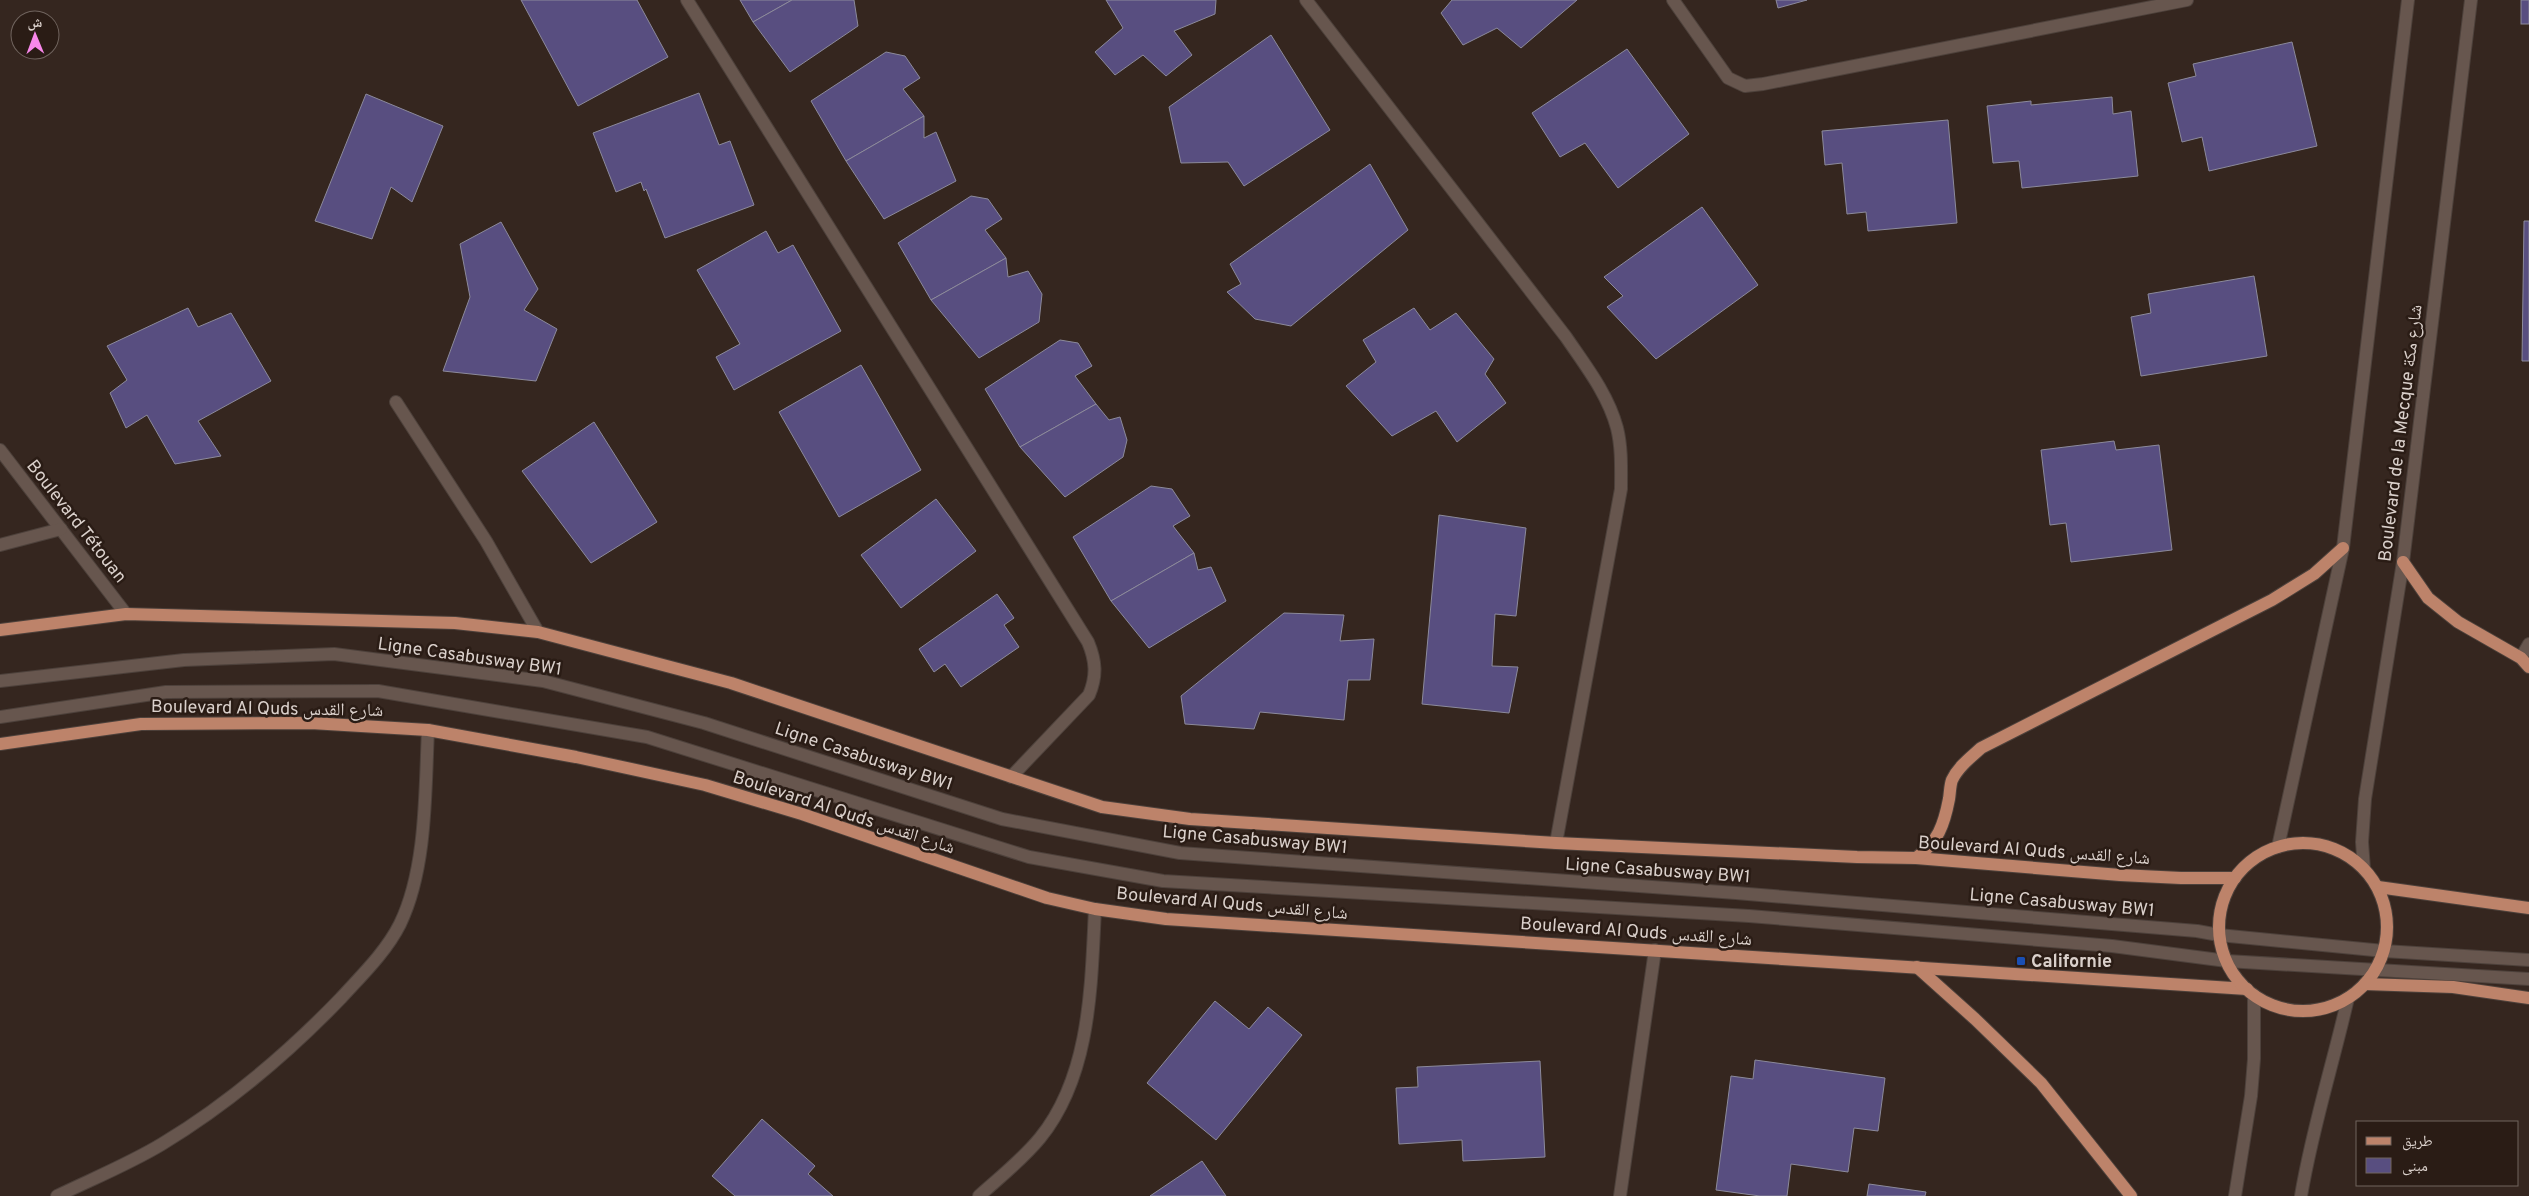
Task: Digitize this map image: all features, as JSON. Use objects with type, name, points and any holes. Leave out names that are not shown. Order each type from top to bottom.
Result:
[{"type":"main road","points":[[1916,858],[1929,848],[1939,836],[1944,824],[1952,780],[1963,764],[1981,748],[2272,600],[2314,574],[2343,548]]},
{"type":"main road","points":[[2403,562],[2428,598],[2458,622],[2525,663]]},
{"type":"main road","name":"Boulevard Al Quds شارع القدس","points":[[0,630],[126,614],[455,622],[538,632],[731,683],[1102,807],[1190,819],[1556,843],[1916,858],[2120,875],[2235,878]]},
{"type":"main road","name":"Boulevard Al Quds شارع القدس","points":[[0,744],[141,724],[311,723],[428,730],[576,757],[706,785],[802,814],[1047,898],[1095,909],[1166,919],[1917,967],[2250,992]]},
{"type":"main road","points":[[2312,843],[2334,848],[2354,859],[2364,869],[2378,887],[2387,914],[2388,931],[2384,951],[2375,970],[2365,984],[2348,998],[2330,1006],[2311,1011],[2291,1010],[2271,1004],[2250,992],[2233,974],[2219,935],[2220,915],[2225,895],[2235,878],[2249,863],[2278,847],[2312,843]]},
{"type":"main road","points":[[2378,887],[2529,908]]},
{"type":"main road","points":[[1917,967],[1975,1018],[2041,1083],[2131,1196]]},
{"type":"main road","points":[[2365,984],[2453,987],[2529,998]]},
{"type":"street","points":[[687,0],[1093,652],[1095,674],[1089,695],[1011,777]]},
{"type":"street","points":[[1306,0],[1566,337],[1599,386],[1617,427],[1621,451],[1621,489],[1556,843]]},
{"type":"street","points":[[1673,0],[1728,78],[1745,86],[2187,0]]},
{"type":"street","points":[[2278,847],[2343,548],[2408,0]]},
{"type":"street","name":"Boulevard de la Mecque شارع مكة","points":[[2364,869],[2362,842],[2365,799],[2403,562],[2471,0]]},
{"type":"street","points":[[396,402],[486,541],[538,632]]},
{"type":"street","name":"Boulevard Tétouan","points":[[0,450],[126,614]]},
{"type":"street","points":[[0,544],[60,529]]},
{"type":"street","points":[[2525,663],[2529,644]]},
{"type":"street","name":"Ligne Casabusway BW1","points":[[0,681],[184,660],[334,654],[543,681],[704,723],[1002,819],[1180,853],[1736,893],[2188,930],[2219,935],[2384,951],[2529,960]]},
{"type":"street","points":[[0,717],[166,692],[378,691],[647,737],[1029,857],[1163,880],[1749,916],[2112,946],[2227,961],[2529,979]]},
{"type":"street","points":[[57,1196],[162,1144],[237,1093],[318,1021],[369,968],[399,925],[414,881],[424,808],[428,730]]},
{"type":"street","points":[[979,1196],[1040,1138],[1070,1088],[1084,1036],[1092,971],[1095,909]]},
{"type":"street","points":[[1620,1196],[1655,950]]},
{"type":"street","points":[[2235,1196],[2251,1087],[2250,992]]},
{"type":"street","points":[[2301,1196],[2308,1151],[2333,1066],[2348,998]]},
{"type":"building","points":[[521,0],[637,0],[668,57],[578,106]]},
{"type":"building","points":[[740,0],[792,0],[753,22]]},
{"type":"building","points":[[792,0],[854,0],[858,26],[790,72],[753,22]]},
{"type":"building","points":[[1106,0],[1216,0],[1215,14],[1174,31],[1192,55],[1166,76],[1143,55],[1115,75],[1095,52],[1123,28]]},
{"type":"building","points":[[1452,0],[1577,0],[1521,48],[1497,28],[1463,45],[1441,13]]},
{"type":"building","points":[[1776,0],[1807,0],[1778,8]]},
{"type":"building","points":[[2521,0],[2529,0],[2529,24],[2521,24]]},
{"type":"building","points":[[1271,35],[1330,130],[1244,186],[1228,162],[1181,163],[1169,107]]},
{"type":"building","points":[[2292,42],[2317,146],[2209,171],[2202,137],[2182,142],[2168,83],[2196,76],[2193,64]]},
{"type":"building","points":[[1627,49],[1689,134],[1618,188],[1585,143],[1560,157],[1532,113]]},
{"type":"building","points":[[886,52],[905,56],[920,78],[903,89],[924,116],[846,161],[811,101]]},
{"type":"building","points":[[699,93],[719,145],[730,141],[754,205],[665,238],[646,189],[644,191],[641,182],[616,192],[593,133]]},
{"type":"building","points":[[366,94],[443,126],[412,202],[391,187],[372,239],[315,221]]},
{"type":"building","points":[[2112,97],[2113,114],[2131,111],[2138,176],[2022,188],[2019,161],[1993,163],[1987,106],[2031,101],[2031,105]]},
{"type":"building","points":[[924,116],[924,138],[936,132],[956,181],[884,219],[846,161]]},
{"type":"building","points":[[1948,120],[1957,223],[1868,231],[1866,212],[1847,214],[1842,163],[1825,165],[1822,131]]},
{"type":"building","points":[[1370,164],[1408,230],[1291,326],[1255,319],[1227,292],[1241,284],[1230,264]]},
{"type":"building","points":[[971,196],[988,199],[1002,219],[985,230],[1006,258],[931,300],[898,243]]},
{"type":"building","points":[[1702,207],[1758,285],[1656,359],[1607,307],[1623,296],[1604,277]]},
{"type":"building","points":[[2524,221],[2529,221],[2529,361],[2522,361]]},
{"type":"building","points":[[501,222],[538,289],[524,310],[557,329],[536,381],[443,371],[470,297],[460,244]]},
{"type":"building","points":[[766,231],[778,253],[793,245],[841,331],[734,390],[716,357],[740,344],[697,270]]},
{"type":"building","points":[[1006,258],[1008,277],[1028,271],[1042,294],[1039,322],[979,358],[931,300]]},
{"type":"building","points":[[2254,276],[2267,356],[2141,376],[2131,317],[2151,313],[2148,294]]},
{"type":"building","points":[[188,308],[198,327],[231,313],[271,381],[198,421],[221,456],[175,464],[147,415],[126,428],[110,393],[127,380],[107,346]]},
{"type":"building","points":[[1414,308],[1430,330],[1456,313],[1494,359],[1485,374],[1506,403],[1457,442],[1436,411],[1392,436],[1346,386],[1376,362],[1363,340]]},
{"type":"building","points":[[1060,340],[1078,343],[1092,366],[1075,376],[1096,404],[1020,447],[985,389]]},
{"type":"building","points":[[861,365],[921,470],[839,517],[779,412]]},
{"type":"building","points":[[1096,404],[1109,420],[1120,417],[1127,440],[1123,457],[1065,497],[1020,447]]},
{"type":"building","points":[[594,422],[657,522],[591,563],[522,471]]},
{"type":"building","points":[[2114,441],[2116,450],[2159,445],[2172,550],[2071,562],[2066,523],[2050,525],[2041,450]]},
{"type":"building","points":[[1151,486],[1172,489],[1190,516],[1173,526],[1194,553],[1111,601],[1073,537]]},
{"type":"building","points":[[936,499],[976,551],[901,608],[861,555]]},
{"type":"building","points":[[1439,515],[1526,528],[1516,616],[1495,614],[1492,666],[1518,667],[1509,713],[1422,704]]},
{"type":"building","points":[[1194,553],[1198,570],[1211,567],[1226,601],[1149,648],[1111,601]]},
{"type":"building","points":[[997,594],[1014,618],[1004,625],[1019,647],[961,687],[945,664],[934,672],[919,649]]},
{"type":"building","points":[[1284,613],[1344,615],[1340,641],[1374,639],[1370,680],[1348,680],[1344,720],[1260,712],[1254,729],[1185,724],[1181,696]]},
{"type":"building","points":[[1215,1001],[1249,1029],[1268,1007],[1302,1035],[1216,1140],[1147,1083]]},
{"type":"building","points":[[1755,1060],[1885,1078],[1878,1131],[1854,1128],[1848,1172],[1791,1164],[1787,1196],[1760,1196],[1716,1190],[1731,1076],[1753,1079]]},
{"type":"building","points":[[1540,1061],[1545,1157],[1463,1161],[1462,1140],[1399,1144],[1396,1088],[1418,1087],[1417,1067]]},
{"type":"building","points":[[762,1119],[815,1166],[808,1174],[833,1196],[735,1196],[712,1176]]},
{"type":"building","points":[[1202,1161],[1226,1196],[1150,1196]]},
{"type":"building","points":[[1869,1184],[1926,1192],[1925,1196],[1867,1196]]},
{"type":"place","name":"Californie","points":[[2021,961]]}]
